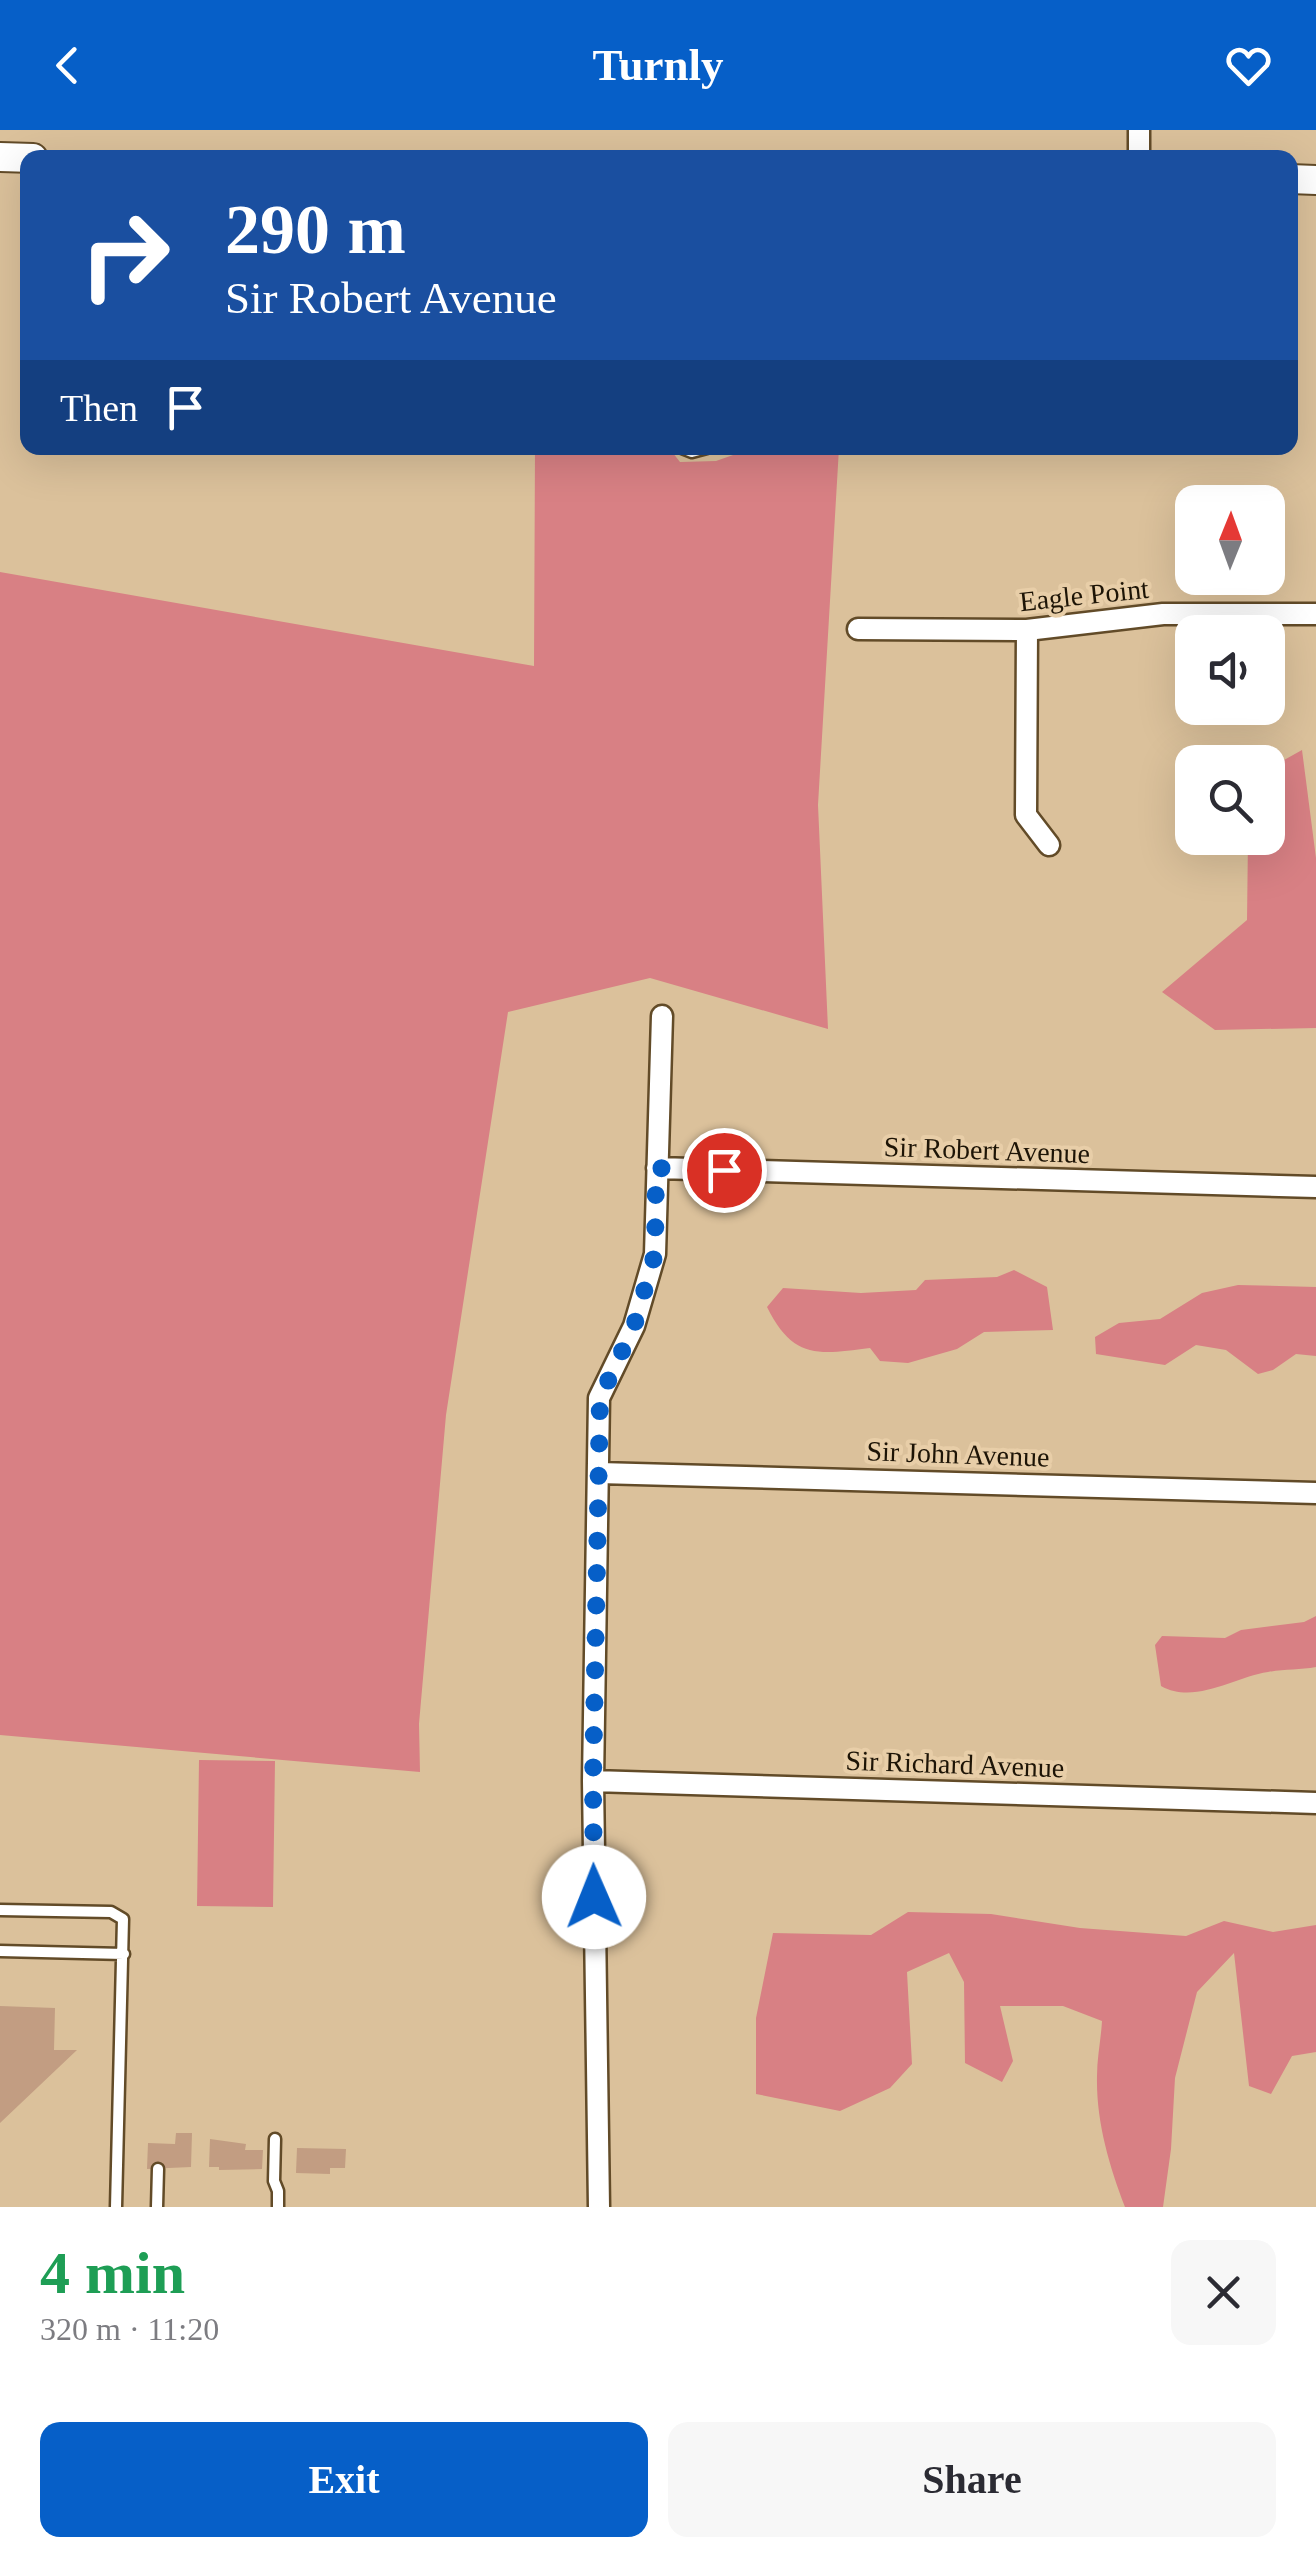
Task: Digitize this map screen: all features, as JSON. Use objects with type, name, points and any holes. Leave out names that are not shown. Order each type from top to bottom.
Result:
[{"type":"street","name":"Eagle Point","points":[[858,629],[1027,630],[1163,614],[1316,614]]},
{"type":"street","points":[[1027,630],[1026,815],[1049,846]]},
{"type":"street","points":[[599,2207],[593,1781],[600,1398],[634,1326],[655,1254],[662,1016]]},
{"type":"street","name":"Sir Robert Avenue","points":[[656,1168],[1316,1187]]},
{"type":"street","name":"Sir John Avenue","points":[[599,1473],[1316,1493]]},
{"type":"street","name":"Sir Richard Avenue","points":[[593,1781],[1316,1802]]},
{"type":"lane","points":[[0,1910],[110,1912],[124,1919],[116,2207]]},
{"type":"lane","points":[[0,1951],[124,1954]]},
{"type":"lane","points":[[275,2139],[278,2207]]},
{"type":"lane","points":[[157,2207],[158,2169]]},
{"type":"shaded area","points":[[535,455],[674,455],[680,462],[716,461],[733,455],[839,455],[818,805],[828,1029],[650,978],[508,1012],[446,1415],[419,1724],[420,1772],[0,1735],[0,572],[534,666]]},
{"type":"shaded area","points":[[1302,750],[1316,858],[1316,1028],[1215,1030],[1162,992],[1247,920],[1248,855],[1285,855],[1285,760]]},
{"type":"shaded area","points":[[1014,1270],[1047,1287],[1053,1330],[984,1332],[957,1349],[908,1363],[880,1361],[870,1348],[808,1350],[787,1336],[767,1307],[783,1288],[861,1293],[916,1290],[925,1280],[997,1277]]},
{"type":"shaded area","points":[[1238,1285],[1316,1287],[1316,1356],[1296,1354],[1273,1370],[1258,1374],[1226,1350],[1196,1345],[1165,1365],[1096,1354],[1095,1337],[1119,1323],[1160,1319],[1202,1293]]},
{"type":"shaded area","points":[[1316,1616],[1316,1667],[1268,1672],[1187,1693],[1161,1686],[1155,1645],[1162,1636],[1225,1638],[1241,1630],[1304,1622]]},
{"type":"shaded area","points":[[199,1760],[275,1761],[273,1907],[197,1906]]},
{"type":"shaded area","points":[[908,1912],[991,1914],[1080,1928],[1186,1936],[1224,1921],[1273,1932],[1316,1925],[1316,2052],[1292,2056],[1271,2094],[1249,2086],[1234,1953],[1197,1992],[1175,2078],[1163,2207],[1125,2207],[1114,2175],[1097,2093],[1102,2021],[1063,2006],[1000,2006],[1013,2061],[1002,2082],[965,2063],[964,1982],[949,1953],[907,1972],[912,2064],[890,2088],[840,2111],[756,2094],[756,2018],[773,1933],[871,1935]]},
{"type":"building","points":[[0,2006],[55,2008],[54,2050],[77,2050],[0,2123]]},
{"type":"building","points":[[176,2133],[192,2133],[191,2167],[147,2169],[148,2143],[175,2144]]},
{"type":"building","points":[[210,2139],[246,2144],[245,2150],[263,2150],[262,2169],[209,2167]]},
{"type":"building","points":[[297,2148],[346,2149],[345,2168],[330,2168],[330,2174],[296,2173]]},
{"type":"route","points":[[594,1897],[600,1398],[634,1326],[655,1254],[656,1168],[724,1170]]}]
